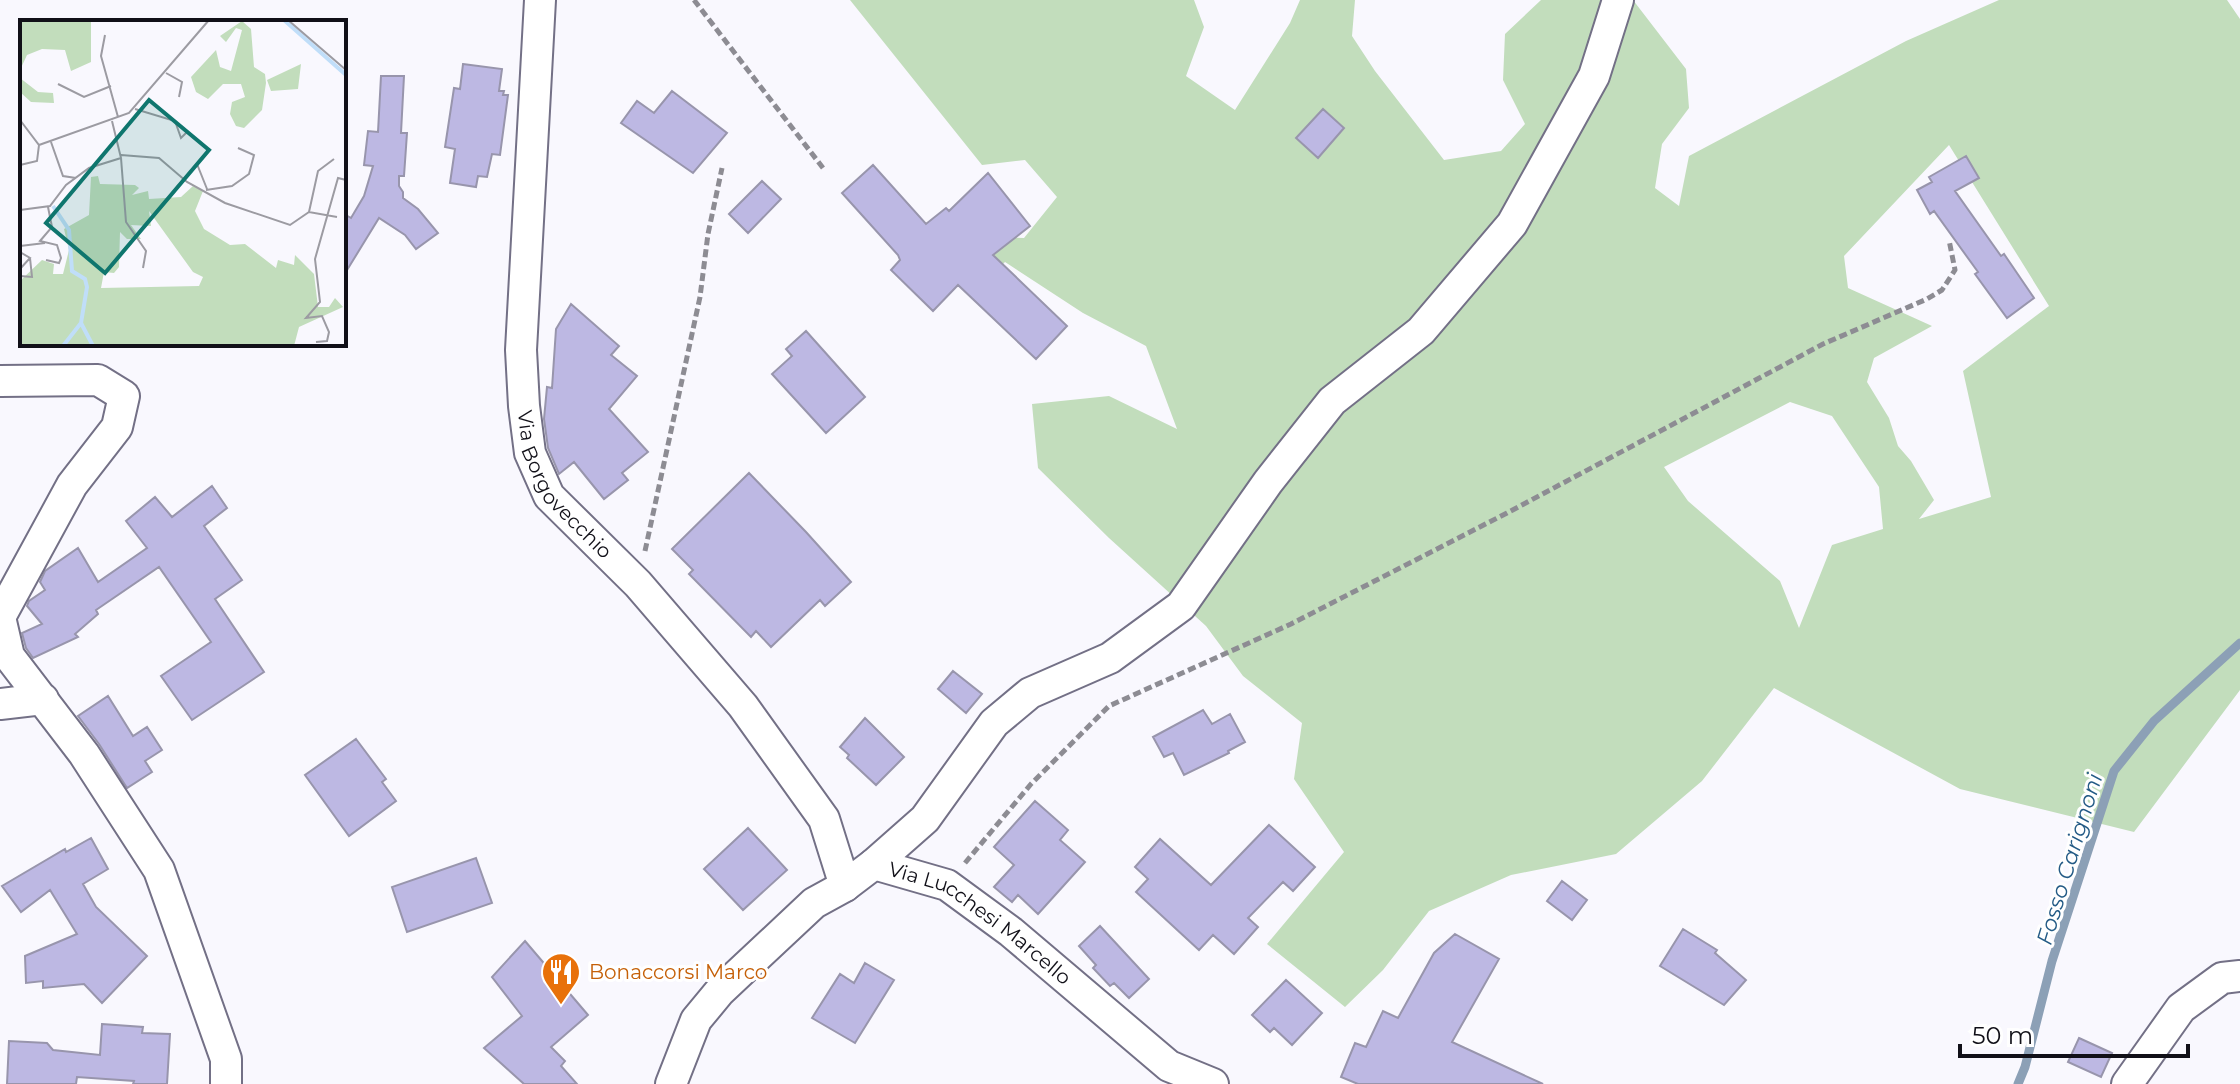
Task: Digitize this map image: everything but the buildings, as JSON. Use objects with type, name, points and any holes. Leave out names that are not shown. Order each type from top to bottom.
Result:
[{"type":"street","name":"Via Borgovecchio","points":[[540,0],[521,350],[530,453],[549,496],[638,584],[743,706],[824,819],[845,886]]},
{"type":"street","points":[[874,864],[925,819],[994,723],[1030,693],[1110,658],[1181,606],[1268,482],[1332,401],[1432,319],[1512,224],[1594,76],[1618,0]]},
{"type":"street","points":[[0,381],[98,380],[124,396],[117,427],[72,485],[0,617],[9,656],[84,754],[159,870],[226,1059],[226,1084]]},
{"type":"street","points":[[0,704],[43,699]]},
{"type":"street","name":"Via Lucchesi Marcello","points":[[671,1084],[696,1020],[720,991],[814,903],[845,886],[874,864],[947,885],[1011,932],[1169,1066],[1213,1084]]},
{"type":"street","points":[[2127,1084],[2181,1008],[2222,978],[2240,976]]},
{"type":"path","points":[[694,0],[823,168]]},
{"type":"path","points":[[638,584],[700,297],[708,234],[722,168]]},
{"type":"path","points":[[947,885],[1031,784],[1109,706],[1291,624],[1823,344],[1927,299],[1942,290],[1955,270],[1949,240]]},
{"type":"green space","points":[[850,0],[1194,0],[1204,27],[1186,76],[1235,110],[1290,23],[1300,0],[1355,0],[1352,36],[1444,160],[1501,151],[1525,124],[1503,80],[1505,34],[1541,0],[1633,0],[1686,69],[1689,108],[1662,144],[1655,188],[1679,206],[1689,156],[1906,41],[1999,0],[2227,0],[2240,19],[2240,690],[2134,832],[1960,789],[1774,688],[1702,781],[1616,854],[1511,875],[1429,911],[1383,970],[1345,1007],[1267,944],[1344,852],[1294,779],[1302,723],[1243,676],[1206,626],[1038,468],[1032,404],[1109,396],[1177,429],[1146,346],[1083,313],[1005,262],[988,279],[993,237],[1024,238],[1057,197],[1025,160],[982,165]],"holes":[[[1949,145],[2049,306],[1963,371],[1991,497],[1919,519],[1934,500],[1911,461],[1898,446],[1889,418],[1867,382],[1874,358],[1932,326],[1848,288],[1844,256]],[[1790,402],[1832,416],[1879,487],[1883,529],[1832,545],[1799,628],[1780,581],[1688,501],[1664,467]]]},
{"type":"waterway","name":"Fosso Carignoni","points":[[2018,1084],[2052,961],[2114,771],[2154,721],[2240,643]]},
{"type":"place","name":"Bonaccorsi Marco","points":[[561,1006]]}]
